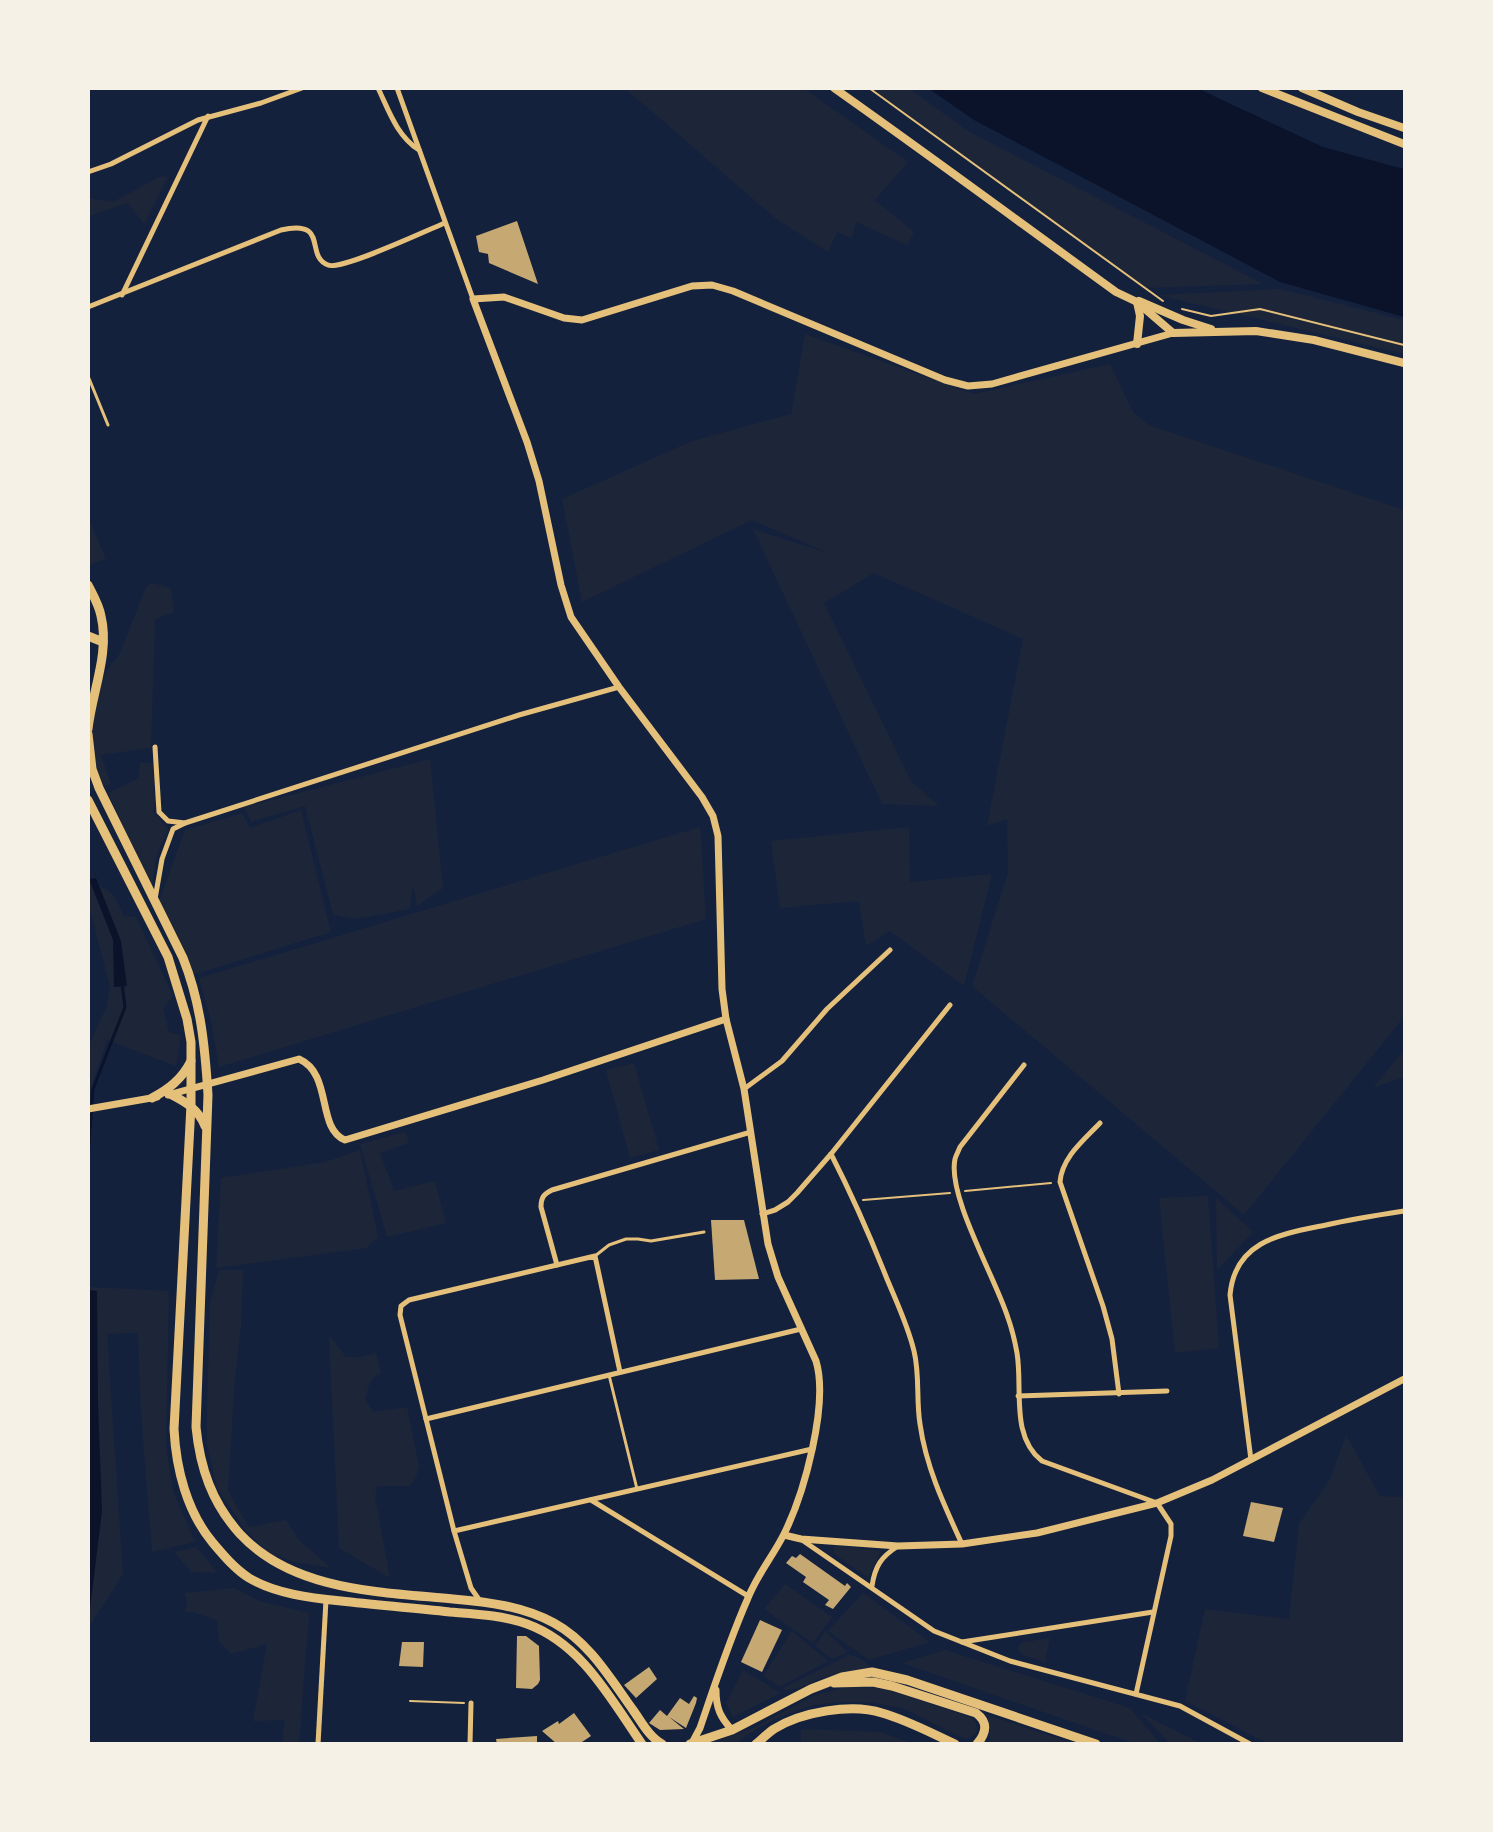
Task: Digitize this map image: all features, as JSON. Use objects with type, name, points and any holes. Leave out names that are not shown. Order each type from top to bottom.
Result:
[{"type":"main road","points":[[834,88],[1116,292],[1137,302],[1173,333],[1256,331],[1314,340],[1404,363]]},
{"type":"main road","points":[[1262,88],[1404,144]]},
{"type":"main road","points":[[1302,88],[1358,112],[1404,128]]},
{"type":"main road","points":[[1116,292],[1216,331]]},
{"type":"main road","points":[[1137,302],[1140,316],[1137,344]]},
{"type":"main road","points":[[88,585],[102,618],[103,642],[88,729]]},
{"type":"main road","points":[[88,636],[103,642]]},
{"type":"main road","points":[[88,734],[92,769],[99,788],[181,952],[193,985],[205,1042],[207,1131],[196,1426],[202,1469],[222,1511],[253,1547],[291,1571],[317,1579],[376,1591],[480,1601],[513,1606],[539,1615],[574,1636],[603,1667],[652,1736],[662,1743]]},
{"type":"main road","points":[[88,800],[168,957],[187,1019],[191,1042],[191,1105],[174,1438],[177,1467],[197,1519],[208,1537],[228,1561],[250,1578],[272,1588],[326,1600],[497,1617],[527,1624],[559,1641],[579,1658],[642,1743]]},
{"type":"main road","points":[[152,1098],[167,1090],[180,1078],[192,1059]]},
{"type":"main road","points":[[170,1094],[191,1105],[202,1118],[207,1131]]},
{"type":"main road","points":[[691,1743],[732,1730],[825,1683],[859,1673],[892,1675],[1096,1743]]},
{"type":"main road","points":[[825,1683],[873,1682],[976,1713],[983,1719],[986,1727],[983,1737],[977,1743]]},
{"type":"main road","points":[[756,1743],[774,1729],[792,1720],[820,1712],[850,1709],[880,1712],[955,1743]]},
{"type":"street","points":[[88,172],[111,164],[181,127],[208,116],[261,104],[302,88]]},
{"type":"street","points":[[378,88],[400,132],[418,150]]},
{"type":"street","points":[[397,88],[533,461],[565,604],[579,630],[702,797],[713,816],[718,836],[722,989],[726,1019],[744,1089],[762,1214],[778,1277],[820,1375],[812,1449],[794,1510],[784,1535],[748,1596],[691,1743]]},
{"type":"street","points":[[122,295],[208,116]]},
{"type":"street","points":[[88,307],[280,230],[301,228],[307,230],[324,263],[334,266],[368,255],[445,223]]},
{"type":"street","points":[[473,299],[504,297],[564,318],[582,320],[678,289],[712,285],[733,291],[945,380],[968,386],[992,384],[1173,333]]},
{"type":"street","points":[[155,901],[162,859],[173,829],[185,823],[519,715],[619,687]]},
{"type":"street","points":[[155,747],[159,812],[168,821],[185,823]]},
{"type":"street","points":[[744,1089],[782,1061],[827,1009],[890,950]]},
{"type":"street","points":[[762,1214],[775,1210],[788,1202],[831,1154],[950,1005]]},
{"type":"street","points":[[88,1109],[170,1094],[299,1059],[308,1063],[314,1070],[332,1129],[337,1136],[345,1140],[543,1080],[726,1019]]},
{"type":"street","points":[[1024,1065],[960,1147],[955,1159],[954,1173],[957,1192],[1008,1317],[1017,1355],[1019,1414],[1034,1455],[1042,1461],[1157,1503],[1171,1524],[1171,1536],[1136,1694]]},
{"type":"street","points":[[1100,1123],[1066,1161],[1061,1170],[1060,1182],[1103,1306],[1112,1339],[1119,1394]]},
{"type":"street","points":[[557,1265],[542,1207],[545,1194],[552,1190],[751,1132]]},
{"type":"street","points":[[831,1154],[855,1201],[906,1326],[915,1353],[919,1386],[919,1421],[924,1446],[936,1487],[962,1544]]},
{"type":"street","points":[[1251,1460],[1230,1295],[1232,1280],[1238,1266],[1260,1244],[1279,1234],[1404,1211]]},
{"type":"street","points":[[480,1601],[471,1588],[454,1531],[400,1315],[401,1306],[410,1300],[595,1256],[620,1372]]},
{"type":"street","points":[[426,1419],[801,1329]]},
{"type":"street","points":[[784,1535],[801,1539],[898,1546],[962,1544],[1037,1533],[1157,1503],[1212,1480],[1404,1379]]},
{"type":"street","points":[[1018,1396],[1167,1391]]},
{"type":"street","points":[[454,1531],[812,1449]]},
{"type":"street","points":[[590,1500],[748,1596]]},
{"type":"street","points":[[801,1539],[934,1631],[1010,1660],[1179,1706],[1250,1743]]},
{"type":"street","points":[[872,1586],[878,1562],[885,1554],[898,1546]]},
{"type":"street","points":[[318,1743],[326,1600]]},
{"type":"street","points":[[960,1642],[1153,1612]]},
{"type":"street","points":[[715,1684],[719,1714],[732,1730]]},
{"type":"street","points":[[470,1743],[471,1703]]},
{"type":"lane","points":[[88,376],[108,425]]},
{"type":"lane","points":[[595,1256],[617,1241],[638,1239],[651,1241],[704,1232]]},
{"type":"lane","points":[[609,1375],[637,1489]]},
{"type":"path","points":[[869,88],[1170,306]]},
{"type":"path","points":[[1181,308],[1211,316],[1260,309],[1404,345]]},
{"type":"path","points":[[410,1701],[471,1703]]},
{"type":"shaded area","points":[[626,89],[805,89],[908,162],[875,200],[914,232],[907,245],[856,222],[852,238],[837,232],[828,252],[775,218]]},
{"type":"shaded area","points":[[868,89],[910,89],[968,131],[1263,284],[1147,288]]},
{"type":"shaded area","points":[[929,89],[1199,89],[1323,147],[1404,169],[1404,317],[1280,282],[974,120]]},
{"type":"shaded area","points":[[161,176],[168,177],[144,224],[128,203],[89,216],[89,198],[113,202]]},
{"type":"shaded area","points":[[1280,289],[1404,320],[1404,354],[1158,295]]},
{"type":"shaded area","points":[[805,334],[974,394],[1110,364],[1133,412],[1149,425],[1404,510],[1404,1017],[1244,1215],[972,986],[1008,873],[1007,819],[987,826],[1023,639],[874,573],[824,603],[911,781],[939,806],[882,804],[753,529],[831,554],[752,520],[582,602],[562,499],[692,441],[791,414]]},
{"type":"shaded area","points":[[89,519],[106,559],[90,565],[88,562]]},
{"type":"shaded area","points":[[152,583],[171,588],[174,612],[155,619],[151,748],[101,755],[111,784],[103,787],[95,767],[91,734],[101,679],[120,653],[146,587]]},
{"type":"shaded area","points":[[430,759],[443,888],[417,906],[413,885],[410,909],[356,919],[333,915],[305,806],[251,822],[244,807]]},
{"type":"shaded area","points":[[140,763],[153,763],[155,806],[153,811],[168,829],[156,857],[152,887],[108,793],[139,778]]},
{"type":"shaded area","points":[[301,810],[331,932],[195,974],[159,901],[185,830],[242,813],[250,828]]},
{"type":"shaded area","points":[[700,827],[706,919],[219,1067],[211,1021],[199,978]]},
{"type":"shaded area","points":[[909,827],[910,882],[992,874],[964,986],[890,931],[866,946],[859,901],[780,908],[771,841]]},
{"type":"shaded area","points":[[96,878],[121,941],[127,986],[114,987],[113,940],[89,879]]},
{"type":"shaded area","points":[[89,883],[112,894],[124,916],[136,917],[173,996],[163,1009],[169,1032],[181,1036],[176,1066],[107,1040],[89,1095],[89,1045],[107,1006],[110,987],[89,906]]},
{"type":"shaded area","points":[[1404,1050],[1404,1077],[1373,1088]]},
{"type":"shaded area","points":[[634,1063],[659,1150],[630,1158],[606,1070]]},
{"type":"shaded area","points":[[405,1132],[409,1143],[380,1153],[394,1191],[435,1181],[446,1223],[387,1237],[360,1144]]},
{"type":"shaded area","points":[[360,1150],[378,1237],[366,1248],[216,1268],[221,1178],[325,1162]]},
{"type":"shaded area","points":[[1208,1196],[1219,1348],[1175,1353],[1159,1198]]},
{"type":"shaded area","points":[[1216,1198],[1253,1232],[1217,1270]]},
{"type":"shaded area","points":[[219,1270],[243,1270],[241,1327],[235,1377],[228,1491],[249,1527],[286,1520],[299,1540],[331,1568],[295,1562],[269,1553],[246,1531],[217,1488],[207,1444],[207,1410],[210,1302]]},
{"type":"shaded area","points":[[89,1287],[169,1291],[166,1447],[173,1491],[195,1542],[152,1552],[141,1412],[138,1333],[107,1334],[123,1574],[89,1627]]},
{"type":"shaded area","points":[[89,1290],[97,1291],[102,1511],[89,1617]]},
{"type":"shaded area","points":[[329,1335],[346,1357],[361,1357],[376,1353],[381,1374],[371,1381],[365,1400],[373,1412],[407,1407],[419,1466],[416,1477],[410,1486],[377,1486],[375,1497],[390,1578],[339,1548]]},
{"type":"shaded area","points":[[1346,1435],[1380,1496],[1404,1497],[1404,1743],[1267,1743],[1185,1701],[1205,1609],[1289,1619],[1299,1524],[1330,1479]]},
{"type":"shaded area","points":[[835,1545],[881,1551],[868,1578],[833,1553]]},
{"type":"shaded area","points":[[196,1547],[218,1573],[191,1572],[174,1552]]},
{"type":"shaded area","points":[[785,1584],[832,1617],[813,1643],[764,1609]]},
{"type":"shaded area","points":[[235,1588],[259,1601],[309,1613],[299,1743],[282,1743],[285,1720],[253,1721],[267,1644],[231,1654],[219,1641],[217,1620],[193,1612],[185,1612],[187,1602],[185,1593]]},
{"type":"shaded area","points":[[863,1593],[930,1642],[869,1660],[828,1631]]},
{"type":"shaded area","points":[[792,1631],[828,1661],[780,1687],[763,1676]]},
{"type":"shaded area","points":[[825,1631],[848,1652],[832,1659],[815,1646]]},
{"type":"shaded area","points":[[1050,1638],[1045,1662],[1023,1655],[1019,1651],[1019,1645],[1024,1642]]},
{"type":"shaded area","points":[[945,1650],[1130,1708],[1160,1743],[1133,1743],[902,1663]]},
{"type":"shaded area","points":[[849,1655],[862,1660],[872,1670],[836,1674],[793,1690],[781,1689]]},
{"type":"shaded area","points":[[743,1670],[781,1693],[733,1717],[726,1703]]},
{"type":"shaded area","points":[[852,1686],[886,1689],[972,1718],[976,1723],[977,1732],[968,1739],[963,1738],[902,1708],[868,1702],[839,1702],[813,1705],[785,1715],[763,1725],[736,1743],[709,1744],[757,1726],[815,1695]]},
{"type":"shaded area","points":[[1141,1713],[1200,1743],[1169,1743]]},
{"type":"shaded area","points":[[988,1715],[1073,1743],[990,1743]]},
{"type":"shaded area","points":[[801,1729],[881,1732],[912,1743],[801,1743]]},
{"type":"building","points":[[517,221],[538,284],[489,263],[488,254],[479,252],[476,236]]},
{"type":"building","points":[[711,1220],[744,1220],[759,1279],[715,1280]]},
{"type":"building","points":[[1251,1502],[1283,1508],[1274,1542],[1243,1536]]},
{"type":"building","points":[[800,1554],[845,1586],[847,1583],[851,1587],[833,1609],[825,1605],[829,1600],[803,1582],[806,1577],[786,1563],[792,1556],[796,1558]]},
{"type":"building","points":[[760,1620],[782,1630],[762,1672],[741,1662]]},
{"type":"building","points":[[517,1636],[526,1636],[539,1646],[540,1680],[532,1689],[516,1688]]},
{"type":"building","points":[[402,1642],[424,1642],[423,1667],[399,1666]]},
{"type":"building","points":[[649,1667],[657,1679],[636,1698],[624,1685]]},
{"type":"building","points":[[694,1696],[697,1698],[696,1703],[686,1728],[669,1717],[684,1729],[660,1730],[649,1723],[660,1710],[667,1716],[680,1698],[689,1704]]},
{"type":"building","points":[[574,1713],[591,1736],[579,1744],[557,1744],[542,1731],[558,1721],[559,1724]]},
{"type":"building","points":[[537,1736],[537,1744],[497,1744],[496,1739]]},
{"type":"waterway","points":[[88,1158],[93,1089],[125,1007],[122,983]]}]
